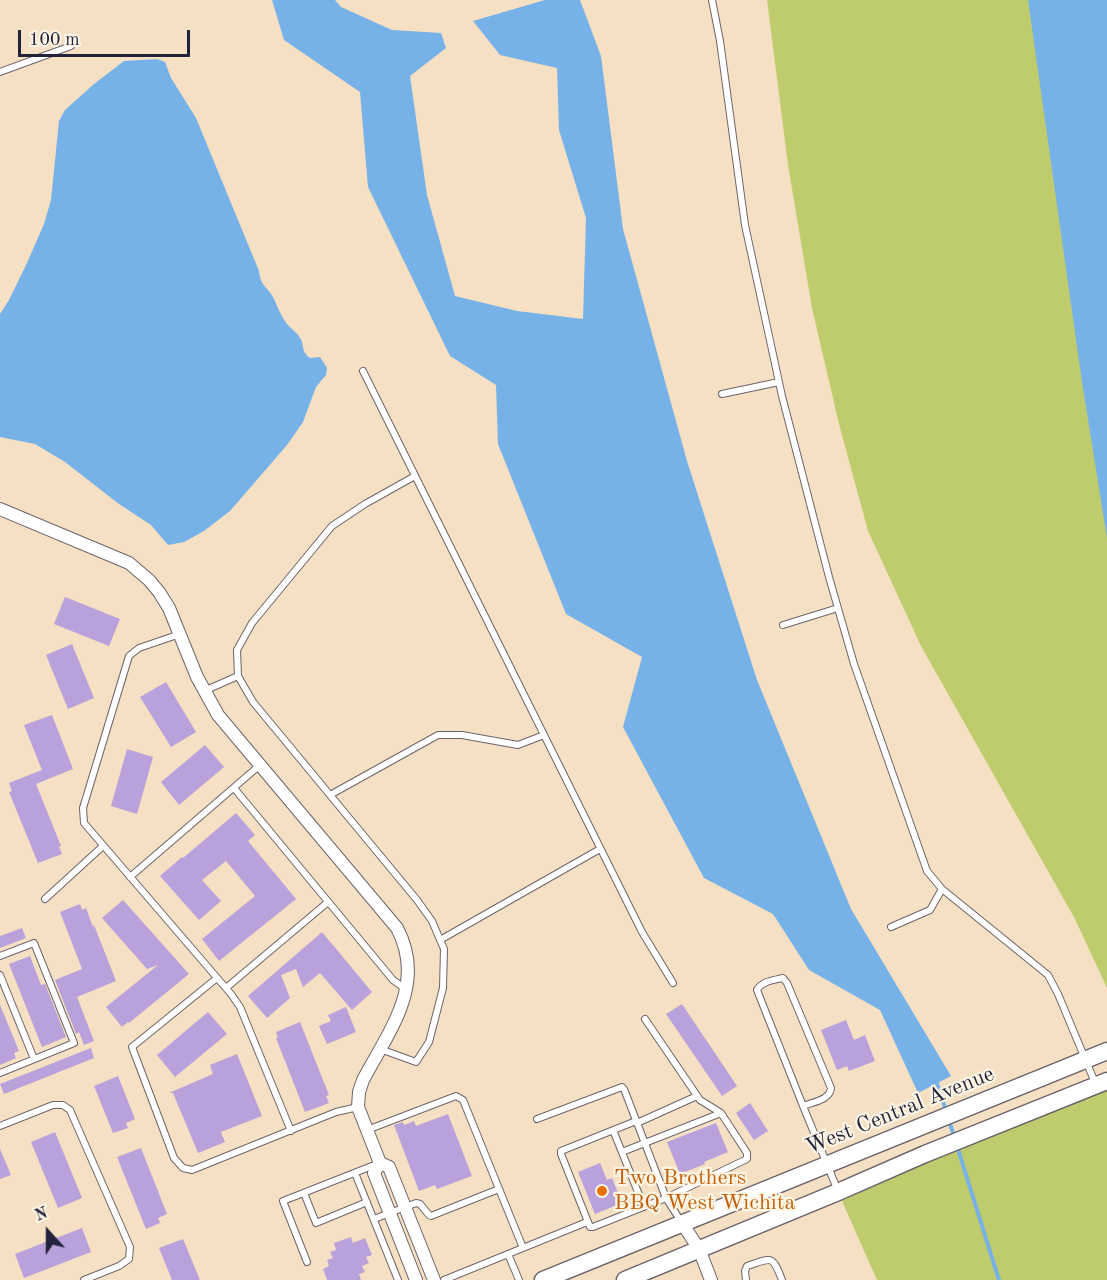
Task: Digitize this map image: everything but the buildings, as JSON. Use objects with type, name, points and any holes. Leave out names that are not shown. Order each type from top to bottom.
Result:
[{"type":"main road","name":"West Central Avenue","points":[[543,1280],[1107,1051]]},
{"type":"main road","points":[[625,1280],[1101,1083]]},
{"type":"street","points":[[0,509],[129,563],[149,580],[169,608],[204,691],[218,715],[397,928],[407,952],[407,990],[401,1008],[363,1080],[358,1107],[380,1163],[389,1167],[434,1280]]},
{"type":"street","points":[[380,1163],[374,1173],[416,1280]]},
{"type":"street","points":[[682,1223],[699,1250],[711,1280]]},
{"type":"lane","points":[[711,0],[720,40],[745,225],[779,382],[826,566],[854,664],[927,871],[942,889],[1048,975],[1085,1060],[1101,1083]]},
{"type":"lane","points":[[0,72],[71,46]]},
{"type":"lane","points":[[363,371],[642,932],[673,983]]},
{"type":"lane","points":[[722,394],[779,382]]},
{"type":"lane","points":[[380,1048],[416,1062],[429,1042],[443,988],[444,949],[432,921],[417,900],[253,702],[238,676],[237,651],[252,623],[332,526],[365,504],[415,476]]},
{"type":"lane","points":[[783,625],[838,608]]},
{"type":"lane","points":[[180,634],[139,648],[129,656],[83,808],[84,823],[240,1007],[291,1131]]},
{"type":"lane","points":[[204,691],[238,676]]},
{"type":"lane","points":[[330,795],[438,735],[462,735],[518,746],[544,735]]},
{"type":"lane","points":[[130,877],[260,765]]},
{"type":"lane","points":[[234,788],[393,980],[407,990]]},
{"type":"lane","points":[[45,899],[103,846]]},
{"type":"lane","points":[[440,940],[600,849]]},
{"type":"lane","points":[[891,927],[930,910],[942,889]]},
{"type":"lane","points":[[226,988],[328,902]]},
{"type":"lane","points":[[0,956],[34,943],[74,1043],[0,1073]]},
{"type":"lane","points":[[0,975],[34,1059]]},
{"type":"lane","points":[[217,978],[132,1047],[174,1158],[183,1168],[192,1170],[336,1112],[358,1107]]},
{"type":"lane","points":[[803,1106],[827,1097],[831,1093],[831,1088],[783,978],[760,985],[757,990],[803,1106],[838,1192]]},
{"type":"lane","points":[[645,1019],[700,1100],[721,1113],[747,1153],[747,1159],[666,1198],[590,1227],[561,1151],[697,1096]]},
{"type":"lane","points":[[537,1119],[622,1087],[666,1198],[682,1223]]},
{"type":"lane","points":[[367,1130],[459,1096],[463,1100],[523,1248]]},
{"type":"lane","points":[[0,1126],[53,1105],[63,1105],[70,1110],[130,1247],[129,1259],[119,1266],[84,1280]]},
{"type":"lane","points":[[622,1152],[721,1113]]},
{"type":"lane","points":[[613,1130],[644,1207]]},
{"type":"lane","points":[[307,1262],[283,1202],[380,1163]]},
{"type":"lane","points":[[356,1173],[398,1280]]},
{"type":"lane","points":[[374,1219],[416,1203],[420,1204],[431,1216],[499,1189]]},
{"type":"lane","points":[[304,1193],[316,1223],[367,1202]]},
{"type":"lane","points":[[444,1280],[587,1222]]},
{"type":"lane","points":[[508,1254],[519,1280]]},
{"type":"lane","points":[[746,1280],[747,1266],[767,1259],[776,1263],[782,1280]]},
{"type":"green space","points":[[767,0],[1107,0],[1107,988],[1075,919],[921,646],[868,531],[839,424],[812,308],[788,165]]},
{"type":"green space","points":[[1107,1081],[1107,1280],[877,1280],[838,1192]]},
{"type":"water","points":[[272,0],[335,0],[341,7],[392,30],[441,33],[446,48],[410,76],[427,195],[455,296],[517,311],[583,319],[586,218],[559,130],[557,68],[500,55],[473,21],[545,0],[580,0],[601,56],[623,229],[687,461],[757,680],[851,909],[951,1076],[918,1093],[880,1010],[809,970],[773,914],[704,878],[623,727],[642,657],[566,614],[498,444],[496,385],[450,356],[368,187],[360,92],[284,40]]},
{"type":"water","points":[[1028,0],[1107,0],[1107,538],[1082,382]]},
{"type":"water","points":[[157,59],[165,62],[171,78],[196,118],[263,284],[272,295],[285,321],[299,336],[307,355],[310,358],[320,357],[327,368],[326,375],[316,387],[303,422],[287,445],[230,511],[204,531],[184,542],[168,545],[151,525],[119,504],[65,462],[35,444],[0,437],[0,314],[9,300],[44,224],[51,200],[59,121],[65,110],[124,61]]},
{"type":"waterway","points":[[937,1083],[946,1111]]},
{"type":"waterway","points":[[949,1121],[954,1136]]},
{"type":"waterway","points":[[957,1146],[999,1280]]},
{"type":"place","name":"Two Brothers BBQ West Wichita","points":[[602,1191]]}]
